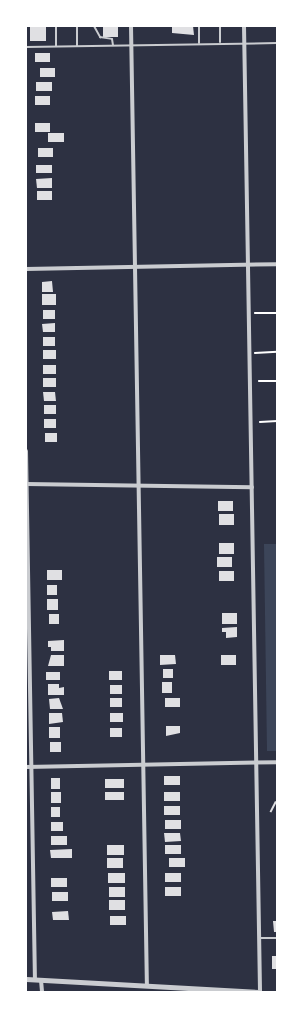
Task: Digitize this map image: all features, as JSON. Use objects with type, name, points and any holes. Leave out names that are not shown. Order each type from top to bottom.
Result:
[{"type":"street","points":[[131,26],[147,986]]},
{"type":"street","points":[[26,979],[260,992],[244,26]]},
{"type":"street","points":[[26,269],[277,264]]},
{"type":"street","points":[[26,451],[35,980]]},
{"type":"street","points":[[26,484],[252,487]]},
{"type":"street","points":[[26,767],[277,762]]},
{"type":"street","points":[[41,980],[42,992]]},
{"type":"lane","points":[[56,26],[56,46]]},
{"type":"lane","points":[[77,26],[77,46]]},
{"type":"lane","points":[[94,26],[100,37],[112,39],[112,45]]},
{"type":"lane","points":[[198,26],[199,43]]},
{"type":"lane","points":[[220,26],[220,42]]},
{"type":"lane","points":[[26,47],[220,42],[277,43]]},
{"type":"lane","points":[[259,938],[277,938]]},
{"type":"path","points":[[254,313],[277,313]]},
{"type":"path","points":[[254,353],[277,352]]},
{"type":"path","points":[[259,381],[277,381]]},
{"type":"path","points":[[260,422],[277,421]]},
{"type":"shaded area","points":[[264,544],[277,544],[277,751],[267,751]]},
{"type":"building","points":[[30,26],[46,26],[46,41],[30,41]]},
{"type":"building","points":[[103,26],[118,26],[118,37],[103,37]]},
{"type":"building","points":[[172,26],[193,26],[194,35],[172,33]]},
{"type":"building","points":[[35,53],[50,53],[50,62],[35,62]]},
{"type":"building","points":[[40,68],[55,68],[55,77],[40,77]]},
{"type":"building","points":[[36,82],[52,82],[52,91],[36,91]]},
{"type":"building","points":[[35,96],[50,96],[50,105],[35,105]]},
{"type":"building","points":[[35,123],[50,123],[50,132],[35,132]]},
{"type":"building","points":[[48,133],[64,133],[64,142],[48,142]]},
{"type":"building","points":[[38,148],[53,148],[53,157],[38,157]]},
{"type":"building","points":[[36,165],[52,165],[52,173],[36,173]]},
{"type":"building","points":[[52,178],[52,188],[37,188],[36,179]]},
{"type":"building","points":[[37,191],[52,191],[52,200],[37,200]]},
{"type":"building","points":[[52,281],[53,292],[42,292],[42,282]]},
{"type":"building","points":[[42,294],[56,294],[56,305],[42,305]]},
{"type":"building","points":[[43,310],[55,310],[55,319],[43,319]]},
{"type":"building","points":[[55,323],[55,332],[43,332],[42,324]]},
{"type":"building","points":[[43,337],[55,337],[55,346],[43,346]]},
{"type":"building","points":[[43,350],[56,350],[56,359],[43,359]]},
{"type":"building","points":[[43,365],[56,365],[56,374],[43,374]]},
{"type":"building","points":[[43,378],[56,378],[56,387],[43,387]]},
{"type":"building","points":[[43,392],[55,392],[56,401],[44,401]]},
{"type":"building","points":[[44,405],[56,405],[56,414],[44,414]]},
{"type":"building","points":[[44,419],[56,419],[56,428],[44,428]]},
{"type":"building","points":[[45,433],[57,433],[57,442],[45,442]]},
{"type":"building","points":[[218,501],[233,501],[233,511],[218,511]]},
{"type":"building","points":[[219,514],[234,514],[234,525],[219,525]]},
{"type":"building","points":[[219,543],[234,543],[234,554],[219,554]]},
{"type":"building","points":[[217,557],[232,557],[232,567],[217,567]]},
{"type":"building","points":[[47,570],[62,570],[62,580],[47,580]]},
{"type":"building","points":[[219,571],[234,571],[234,581],[219,581]]},
{"type":"building","points":[[47,585],[57,585],[57,595],[47,595]]},
{"type":"building","points":[[47,599],[58,599],[58,610],[47,610]]},
{"type":"building","points":[[222,613],[237,613],[237,624],[222,624]]},
{"type":"building","points":[[49,614],[59,614],[59,624],[49,624]]},
{"type":"building","points":[[237,627],[237,637],[226,638],[226,632],[222,632],[222,628]]},
{"type":"building","points":[[64,640],[64,651],[51,651],[51,647],[48,647],[48,641]]},
{"type":"building","points":[[51,655],[64,655],[64,666],[48,666]]},
{"type":"building","points":[[160,655],[175,655],[176,664],[160,665]]},
{"type":"building","points":[[221,655],[236,655],[236,665],[221,665]]},
{"type":"building","points":[[163,669],[173,669],[173,678],[163,678]]},
{"type":"building","points":[[109,671],[122,671],[122,680],[109,680]]},
{"type":"building","points":[[46,672],[60,672],[60,680],[46,680]]},
{"type":"building","points":[[162,682],[172,682],[172,693],[162,693]]},
{"type":"building","points":[[48,684],[59,684],[59,688],[64,687],[64,695],[48,695]]},
{"type":"building","points":[[110,685],[122,685],[122,694],[110,694]]},
{"type":"building","points":[[59,698],[63,709],[50,709],[49,699]]},
{"type":"building","points":[[110,698],[122,698],[122,707],[110,707]]},
{"type":"building","points":[[165,698],[180,698],[180,707],[165,707]]},
{"type":"building","points":[[49,713],[62,713],[63,722],[49,724]]},
{"type":"building","points":[[110,713],[123,713],[123,722],[110,722]]},
{"type":"building","points":[[166,726],[180,726],[180,733],[166,736]]},
{"type":"building","points":[[49,727],[60,727],[60,738],[49,738]]},
{"type":"building","points":[[110,728],[122,728],[122,737],[110,737]]},
{"type":"building","points":[[50,742],[61,742],[61,752],[50,752]]},
{"type":"building","points":[[164,776],[180,776],[180,785],[164,785]]},
{"type":"building","points":[[51,778],[60,778],[60,789],[51,789]]},
{"type":"building","points":[[105,779],[124,779],[124,788],[105,788]]},
{"type":"building","points":[[51,792],[61,792],[61,803],[51,803]]},
{"type":"building","points":[[105,792],[124,792],[124,800],[105,800]]},
{"type":"building","points":[[164,792],[180,792],[180,801],[164,801]]},
{"type":"building","points":[[275,801],[277,802],[271,813],[270,812]]},
{"type":"building","points":[[164,806],[180,806],[180,815],[164,815]]},
{"type":"building","points":[[51,807],[60,807],[60,817],[51,817]]},
{"type":"building","points":[[165,820],[181,820],[181,829],[165,829]]},
{"type":"building","points":[[51,822],[63,822],[63,831],[51,831]]},
{"type":"building","points":[[164,833],[180,833],[181,841],[165,842]]},
{"type":"building","points":[[51,836],[67,836],[67,845],[51,845]]},
{"type":"building","points":[[107,845],[124,845],[124,855],[107,855]]},
{"type":"building","points":[[165,845],[181,845],[181,854],[165,854]]},
{"type":"building","points":[[72,849],[72,858],[51,858],[50,850]]},
{"type":"building","points":[[107,858],[123,858],[123,868],[107,868]]},
{"type":"building","points":[[169,858],[185,858],[185,867],[169,867]]},
{"type":"building","points":[[108,873],[125,873],[125,883],[108,883]]},
{"type":"building","points":[[165,873],[181,873],[181,882],[165,882]]},
{"type":"building","points":[[51,878],[67,878],[67,887],[51,887]]},
{"type":"building","points":[[109,887],[125,887],[125,897],[109,897]]},
{"type":"building","points":[[165,887],[181,887],[181,896],[165,896]]},
{"type":"building","points":[[52,892],[68,892],[68,901],[52,901]]},
{"type":"building","points":[[109,900],[125,900],[125,910],[109,910]]},
{"type":"building","points":[[68,911],[69,920],[53,920],[52,912]]},
{"type":"building","points":[[110,916],[126,916],[126,925],[110,925]]},
{"type":"building","points":[[273,921],[277,921],[277,932],[274,932]]},
{"type":"building","points":[[272,956],[277,956],[277,969],[272,969]]}]
